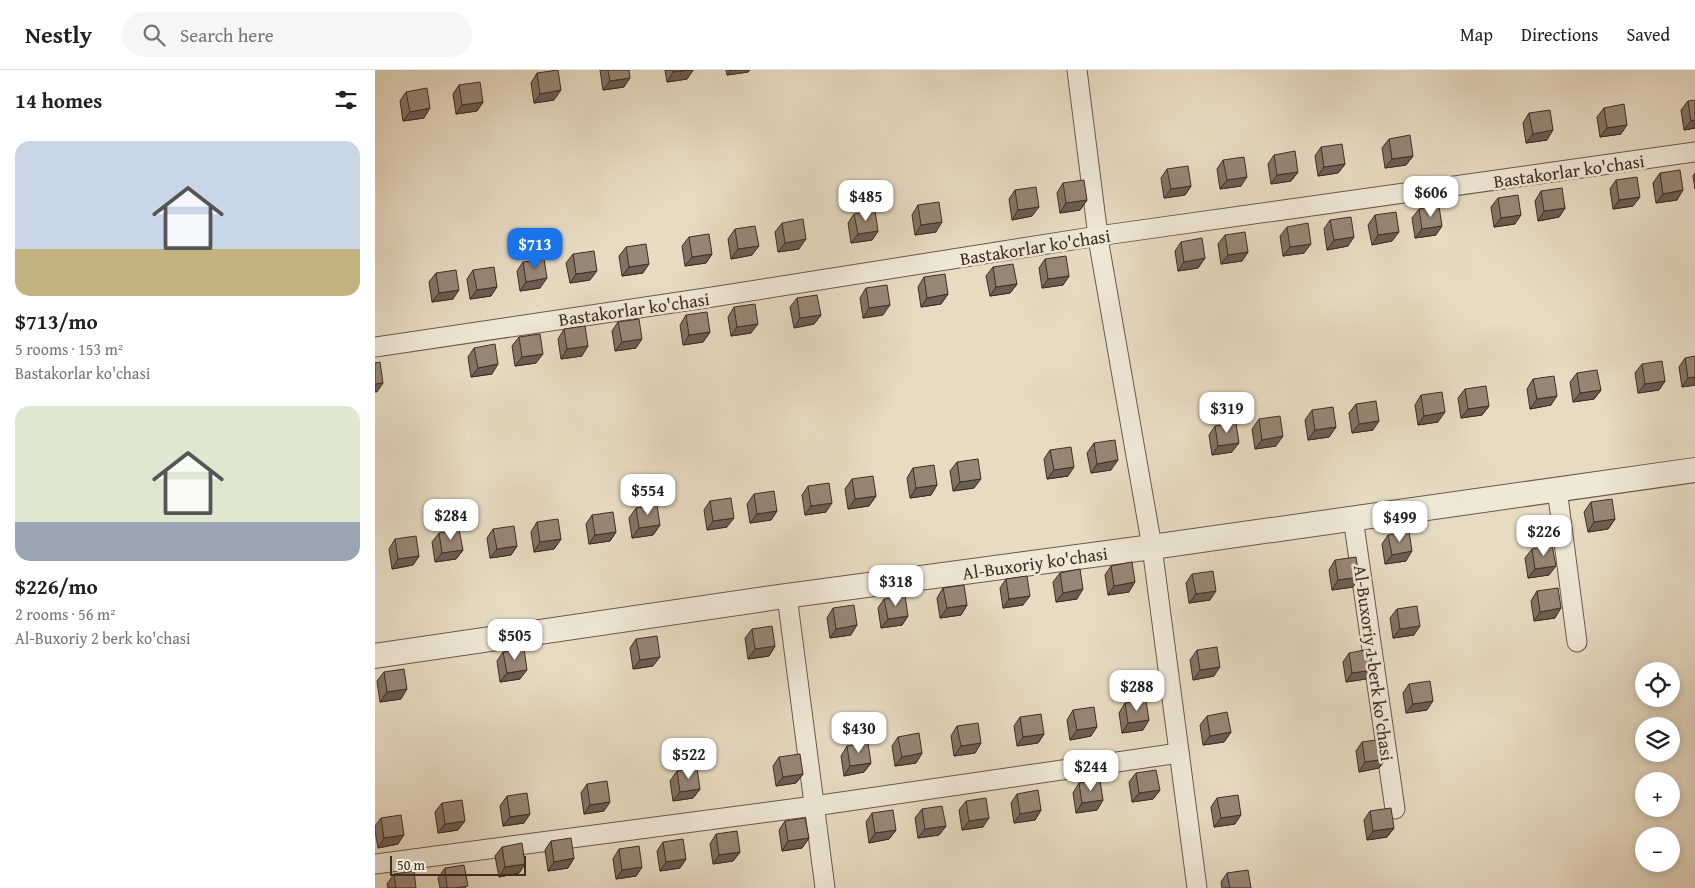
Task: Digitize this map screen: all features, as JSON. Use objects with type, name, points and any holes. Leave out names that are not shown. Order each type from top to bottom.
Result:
[{"type":"street","points":[[1077,70],[1098,236],[1152,547],[1197,888]]},
{"type":"street","name":"Bastakorlar ko'chasi","points":[[375,347],[706,298],[1098,236],[1695,152]]},
{"type":"street","name":"Al-Buxoriy ko'chasi","points":[[375,656],[787,596],[1152,547],[1695,470]]},
{"type":"street","points":[[1557,489],[1577,642]]},
{"type":"street","name":"Al-Buxoriy 1 berk ko'chasi","points":[[1353,518],[1395,808]]},
{"type":"street","points":[[787,596],[825,888]]},
{"type":"street","points":[[375,864],[814,806],[1179,753]]},
{"type":"building","points":[[558,70],[561,90],[540,94],[537,73]]},
{"type":"building","points":[[608,70],[629,70],[630,78],[610,81]]},
{"type":"building","points":[[673,70],[690,70],[673,72]]},
{"type":"building","points":[[480,82],[483,102],[462,105],[459,85]]},
{"type":"building","points":[[427,88],[430,108],[410,112],[406,92]]},
{"type":"building","points":[[1695,100],[1695,120],[1691,121],[1688,101]]},
{"type":"building","points":[[1624,104],[1627,125],[1607,128],[1604,108]]},
{"type":"building","points":[[1550,110],[1553,130],[1533,134],[1529,113]]},
{"type":"building","points":[[1410,135],[1413,156],[1392,159],[1389,139]]},
{"type":"building","points":[[1342,144],[1345,164],[1324,167],[1321,147]]},
{"type":"building","points":[[1295,151],[1298,172],[1277,175],[1274,155]]},
{"type":"building","points":[[1244,157],[1247,177],[1227,180],[1223,160]]},
{"type":"building","points":[[1188,166],[1191,186],[1171,189],[1167,169]]},
{"type":"building","points":[[1680,170],[1683,190],[1663,194],[1660,173]]},
{"type":"building","points":[[1637,177],[1640,197],[1619,200],[1616,180]]},
{"type":"building","points":[[1084,180],[1087,200],[1066,203],[1063,183]]},
{"type":"building","points":[[1036,187],[1039,207],[1018,210],[1015,190]]},
{"type":"building","points":[[1562,188],[1565,208],[1544,211],[1541,191]]},
{"type":"building","points":[[1518,195],[1521,215],[1501,218],[1498,198]]},
{"type":"building","points":[[939,202],[942,222],[921,225],[918,205]]},
{"type":"building","points":[[1439,206],[1442,226],[1422,229],[1419,209]]},
{"type":"building","points":[[875,210],[878,231],[858,234],[854,214]]},
{"type":"building","points":[[1396,212],[1399,232],[1378,235],[1375,215]]},
{"type":"building","points":[[1351,217],[1354,237],[1334,240],[1330,220]]},
{"type":"building","points":[[803,219],[806,239],[785,243],[782,223]]},
{"type":"building","points":[[1308,223],[1311,244],[1290,247],[1287,227]]},
{"type":"building","points":[[755,226],[759,246],[738,249],[735,229]]},
{"type":"building","points":[[1245,232],[1248,252],[1228,255],[1225,235]]},
{"type":"building","points":[[709,234],[712,254],[692,257],[689,237]]},
{"type":"building","points":[[1202,238],[1205,258],[1184,262],[1181,242]]},
{"type":"building","points":[[646,244],[649,264],[629,267],[626,247]]},
{"type":"building","points":[[594,251],[597,271],[576,274],[573,254]]},
{"type":"building","points":[[1066,256],[1069,276],[1048,279],[1045,259]]},
{"type":"building","points":[[544,259],[547,278],[526,282],[523,262]]},
{"type":"building","points":[[1013,264],[1017,284],[996,287],[993,267]]},
{"type":"building","points":[[494,267],[497,287],[477,290],[473,270]]},
{"type":"building","points":[[456,270],[459,290],[439,293],[436,273]]},
{"type":"building","points":[[945,274],[948,294],[927,298],[924,277]]},
{"type":"building","points":[[887,285],[890,305],[869,308],[866,288]]},
{"type":"building","points":[[817,295],[821,315],[800,318],[797,298]]},
{"type":"building","points":[[755,304],[758,324],[737,327],[734,307]]},
{"type":"building","points":[[707,312],[710,332],[689,335],[686,315]]},
{"type":"building","points":[[639,319],[642,339],[622,342],[618,322]]},
{"type":"building","points":[[585,326],[588,346],[567,349],[564,329]]},
{"type":"building","points":[[540,334],[543,354],[522,357],[519,337]]},
{"type":"building","points":[[495,344],[498,364],[478,368],[474,348]]},
{"type":"building","points":[[1695,356],[1695,377],[1688,378],[1685,358]]},
{"type":"building","points":[[1662,361],[1665,381],[1645,384],[1642,364]]},
{"type":"building","points":[[380,362],[383,383],[375,384],[375,363]]},
{"type":"building","points":[[1597,370],[1601,390],[1580,393],[1577,373]]},
{"type":"building","points":[[1554,376],[1557,396],[1537,399],[1533,379]]},
{"type":"building","points":[[1486,386],[1489,406],[1468,409],[1465,389]]},
{"type":"building","points":[[1442,392],[1445,412],[1424,416],[1421,395]]},
{"type":"building","points":[[1376,401],[1379,421],[1359,424],[1356,404]]},
{"type":"building","points":[[1333,407],[1336,427],[1315,430],[1312,410]]},
{"type":"building","points":[[1280,416],[1283,436],[1262,440],[1259,419]]},
{"type":"building","points":[[1236,423],[1239,443],[1218,446],[1215,426]]},
{"type":"building","points":[[1115,440],[1118,460],[1097,464],[1094,443]]},
{"type":"building","points":[[1071,447],[1074,467],[1054,470],[1050,450]]},
{"type":"building","points":[[978,459],[981,479],[960,482],[957,462]]},
{"type":"building","points":[[934,465],[937,485],[916,488],[913,468]]},
{"type":"building","points":[[873,476],[876,496],[855,499],[852,479]]},
{"type":"building","points":[[829,483],[832,503],[811,506],[808,486]]},
{"type":"building","points":[[774,491],[777,511],[757,514],[754,494]]},
{"type":"building","points":[[731,498],[734,518],[713,521],[710,501]]},
{"type":"building","points":[[1612,499],[1615,519],[1594,522],[1591,502]]},
{"type":"building","points":[[657,505],[660,525],[639,528],[636,508]]},
{"type":"building","points":[[613,512],[616,532],[595,535],[592,515]]},
{"type":"building","points":[[558,519],[561,539],[540,542],[537,522]]},
{"type":"building","points":[[514,526],[517,546],[497,549],[493,529]]},
{"type":"building","points":[[459,529],[463,550],[442,553],[439,533]]},
{"type":"building","points":[[1409,531],[1412,551],[1392,555],[1388,535]]},
{"type":"building","points":[[416,536],[419,556],[398,559],[395,539]]},
{"type":"building","points":[[1552,545],[1556,566],[1535,569],[1532,549]]},
{"type":"building","points":[[1356,557],[1359,577],[1338,580],[1335,560]]},
{"type":"building","points":[[1132,562],[1135,582],[1114,586],[1111,566]]},
{"type":"building","points":[[1080,569],[1083,589],[1063,593],[1060,573]]},
{"type":"building","points":[[1213,571],[1216,591],[1196,594],[1192,574]]},
{"type":"building","points":[[1027,576],[1030,596],[1009,599],[1006,579]]},
{"type":"building","points":[[964,585],[967,605],[947,608],[943,588]]},
{"type":"building","points":[[1558,588],[1561,608],[1540,612],[1537,591]]},
{"type":"building","points":[[905,595],[908,616],[888,619],[884,599]]},
{"type":"building","points":[[854,605],[857,625],[836,629],[833,608]]},
{"type":"building","points":[[1417,606],[1420,626],[1400,629],[1397,609]]},
{"type":"building","points":[[772,626],[775,646],[755,649],[752,629]]},
{"type":"building","points":[[657,636],[660,657],[640,660],[636,639]]},
{"type":"building","points":[[1217,647],[1220,667],[1200,670],[1197,650]]},
{"type":"building","points":[[524,649],[527,670],[507,673],[503,652]]},
{"type":"building","points":[[1370,649],[1373,670],[1352,673],[1349,653]]},
{"type":"building","points":[[404,669],[407,689],[387,692],[384,672]]},
{"type":"building","points":[[1430,681],[1433,701],[1413,704],[1409,684]]},
{"type":"building","points":[[1146,700],[1149,720],[1128,723],[1125,703]]},
{"type":"building","points":[[1094,707],[1097,727],[1077,730],[1073,710]]},
{"type":"building","points":[[1227,712],[1231,732],[1210,736],[1207,716]]},
{"type":"building","points":[[1041,714],[1044,734],[1023,737],[1020,717]]},
{"type":"building","points":[[978,723],[981,743],[961,746],[957,726]]},
{"type":"building","points":[[919,733],[922,753],[902,757],[898,737]]},
{"type":"building","points":[[1383,739],[1386,759],[1365,762],[1362,742]]},
{"type":"building","points":[[868,743],[871,763],[850,766],[847,746]]},
{"type":"building","points":[[800,754],[803,774],[783,777],[779,757]]},
{"type":"building","points":[[697,768],[700,789],[680,792],[677,771]]},
{"type":"building","points":[[1156,770],[1160,790],[1139,793],[1136,773]]},
{"type":"building","points":[[1100,780],[1103,800],[1082,803],[1079,783]]},
{"type":"building","points":[[607,781],[610,802],[590,805],[587,784]]},
{"type":"building","points":[[1038,790],[1041,810],[1020,814],[1017,794]]},
{"type":"building","points":[[527,793],[530,814],[510,817],[507,796]]},
{"type":"building","points":[[1238,795],[1241,815],[1221,818],[1217,798]]},
{"type":"building","points":[[986,798],[989,818],[969,821],[966,801]]},
{"type":"building","points":[[462,800],[465,821],[445,824],[442,803]]},
{"type":"building","points":[[942,806],[946,826],[925,829],[922,809]]},
{"type":"building","points":[[1391,808],[1394,828],[1373,831],[1370,811]]},
{"type":"building","points":[[893,810],[896,830],[875,833],[872,813]]},
{"type":"building","points":[[401,815],[404,835],[384,838],[381,818]]},
{"type":"building","points":[[805,818],[809,838],[788,841],[785,821]]},
{"type":"building","points":[[737,831],[740,852],[719,855],[716,834]]},
{"type":"building","points":[[571,838],[574,858],[554,862],[551,841]]},
{"type":"building","points":[[683,839],[686,859],[666,862],[663,842]]},
{"type":"building","points":[[522,843],[525,864],[505,867],[502,847]]},
{"type":"building","points":[[639,846],[642,867],[622,870],[619,849]]},
{"type":"building","points":[[464,865],[468,886],[447,888],[445,868]]},
{"type":"building","points":[[1248,870],[1251,888],[1230,888],[1227,873]]},
{"type":"building","points":[[414,871],[416,888],[396,888],[394,874]]}]
